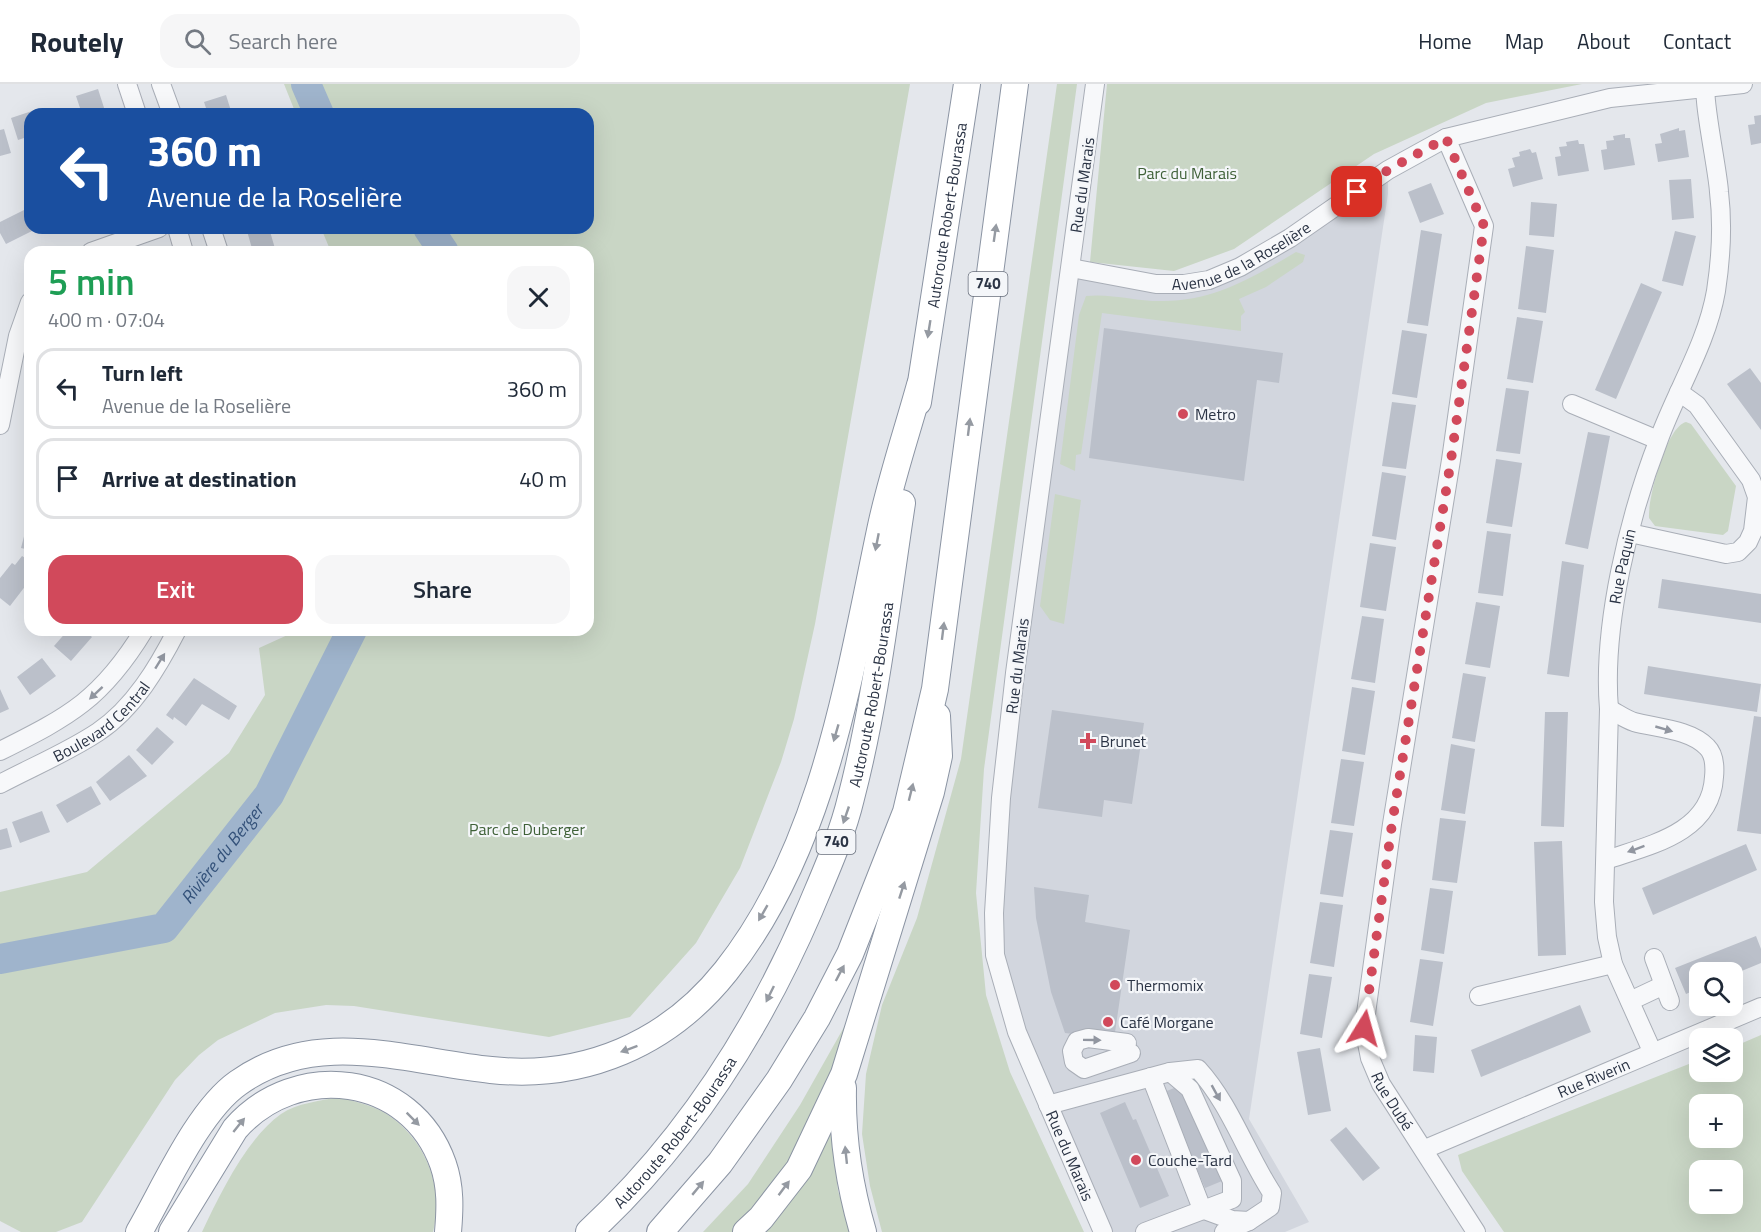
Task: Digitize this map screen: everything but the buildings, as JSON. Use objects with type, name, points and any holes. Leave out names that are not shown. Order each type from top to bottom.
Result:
[{"type":"highway","name":"Autoroute Robert-Bourassa","points":[[589,1232],[642,1178],[686,1125],[734,1057],[771,993],[824,877],[851,800],[867,727],[967,84]]},
{"type":"highway","name":"740","points":[[660,1232],[720,1163],[779,1080],[817,1018],[850,954],[906,812],[935,689],[1015,84]]},
{"type":"highway","points":[[139,1232],[206,1115],[236,1084],[268,1065],[301,1054],[338,1050],[383,1054],[493,1071],[539,1071],[582,1065],[636,1048],[667,1028],[704,997],[728,969],[749,937],[774,893],[804,830],[843,709],[882,522],[921,385]]},
{"type":"highway","points":[[746,1232],[761,1218],[799,1169],[844,1074],[931,792],[939,756],[935,689]]},
{"type":"highway","points":[[844,1074],[842,1116],[849,1184],[863,1232]]},
{"type":"highway","points":[[172,1232],[207,1174],[246,1117],[277,1095],[326,1084],[348,1086],[370,1092],[406,1111],[432,1142],[442,1163],[449,1187],[448,1232]]},
{"type":"highway","points":[[186,1232],[207,1174]]},
{"type":"street","points":[[127,84],[135,108]]},
{"type":"street","points":[[161,84],[170,108]]},
{"type":"street","name":"Rue du Marais","points":[[1095,84],[1015,674],[1001,798],[995,901],[995,955],[1017,1032],[1103,1232]]},
{"type":"street","name":"Avenue de la Roselière","points":[[1071,268],[1156,284],[1184,284],[1209,280],[1240,267],[1290,238],[1388,170],[1446,138],[1610,98],[1706,86],[1743,84]]},
{"type":"street","name":"Rue Paquin","points":[[1652,1051],[1613,964],[1607,937],[1604,902],[1609,709],[1607,679],[1619,582],[1630,533],[1658,440],[1703,334],[1715,293],[1721,241],[1719,192],[1706,86]]},
{"type":"street","name":"Rue Dubé","points":[[1446,138],[1484,226],[1451,460],[1392,824],[1364,1028],[1370,1058],[1381,1084],[1425,1149],[1476,1232]]},
{"type":"street","points":[[108,246],[142,234]]},
{"type":"street","points":[[0,425],[18,336],[24,319]]},
{"type":"street","points":[[1630,533],[1726,554],[1738,552],[1748,542],[1753,531],[1757,497],[1751,480],[1697,405],[1679,392]]},
{"type":"street","points":[[1572,404],[1658,440]]},
{"type":"street","name":"Boulevard Central","points":[[0,751],[78,709],[112,677],[140,636]]},
{"type":"street","name":"Boulevard Central","points":[[0,784],[99,731],[132,701],[161,661],[174,636]]},
{"type":"street","points":[[1606,860],[1681,832],[1697,819],[1713,791],[1715,762],[1707,747],[1692,737],[1631,721],[1609,709]]},
{"type":"street","points":[[1630,1000],[1667,993],[1654,958]]},
{"type":"street","points":[[1479,996],[1613,964]]},
{"type":"street","name":"Rue Riverin","points":[[1425,1149],[1652,1051],[1761,1007]]},
{"type":"street","points":[[1047,1106],[1170,1072],[1198,1069],[1213,1086],[1254,1166],[1272,1193],[1270,1207],[1249,1221],[1224,1232]]},
{"type":"street","points":[[1157,1230],[1202,1209],[1232,1199],[1232,1181],[1190,1089],[1170,1072]]},
{"type":"street","points":[[1151,1077],[1202,1209],[1232,1220],[1249,1221]]},
{"type":"shaded area","points":[[1388,170],[1388,194],[1249,1119],[1309,1222],[1285,1232],[1103,1232],[1017,1032],[994,913],[1071,268],[1209,280]]},
{"type":"green space","name":"Parc de Duberger","points":[[284,84],[910,84],[815,624],[794,719],[781,762],[740,868],[696,943],[630,1017],[549,1037],[354,1006],[326,1005],[275,1013],[218,1040],[199,1055],[175,1080],[82,1222],[56,1232],[21,1232],[0,1221],[0,892],[87,872],[229,753],[265,695],[259,648],[285,636],[594,636],[594,246],[328,246],[324,234],[594,234],[594,108],[294,108]]},
{"type":"green space","points":[[1057,84],[1077,84],[984,769],[976,893],[986,995],[1010,1072],[1084,1232],[882,1232],[870,1186],[862,1134],[866,1074],[882,1005],[917,918],[961,759]]},
{"type":"green space","name":"Parc du Marais","points":[[1107,84],[1582,84],[1486,103],[1374,154],[1234,249],[1174,271],[1090,262]]},
{"type":"green space","points":[[1296,252],[1305,255],[1303,262],[1266,287],[1239,299],[1245,312],[1241,316],[1241,331],[1102,313],[1081,454],[1076,455],[1075,471],[1060,464],[1079,315],[1086,296],[1154,301],[1200,297],[1233,286]]},
{"type":"green space","points":[[1686,422],[1691,424],[1736,486],[1728,531],[1723,535],[1655,526],[1649,518],[1655,480],[1665,449],[1679,427]]},
{"type":"green space","points":[[1055,494],[1081,500],[1064,624],[1050,620],[1040,606]]},
{"type":"green space","points":[[848,1020],[858,1025],[802,1161],[739,1232],[703,1232],[748,1184],[800,1105]]},
{"type":"green space","points":[[1761,1035],[1761,1232],[1504,1232],[1462,1171],[1458,1155],[1689,1064],[1689,1082],[1743,1082],[1743,1043]]},
{"type":"green space","points":[[339,1097],[385,1113],[404,1128],[414,1140],[430,1168],[434,1184],[436,1216],[433,1232],[202,1232],[235,1168],[269,1124],[294,1107]]},
{"type":"green space","points":[[824,1133],[832,1135],[838,1191],[852,1232],[755,1232]]},
{"type":"waterway","name":"Rivière du Berger","points":[[306,84],[316,108]]},
{"type":"waterway","name":"Rivière du Berger","points":[[432,234],[440,246]]},
{"type":"waterway","name":"Rivière du Berger","points":[[0,959],[164,928],[269,795],[349,636]]},
{"type":"place","name":"Metro","points":[[1183,414]]},
{"type":"place","name":"Brunet","points":[[1088,741]]},
{"type":"place","name":"Thermomix","points":[[1115,985]]},
{"type":"place","name":"Café Morgane","points":[[1108,1022]]},
{"type":"place","name":"Couche-Tard","points":[[1136,1160]]},
{"type":"route","points":[[1357,192],[1388,170],[1446,138],[1484,226],[1451,460],[1392,824],[1364,1028]]}]
